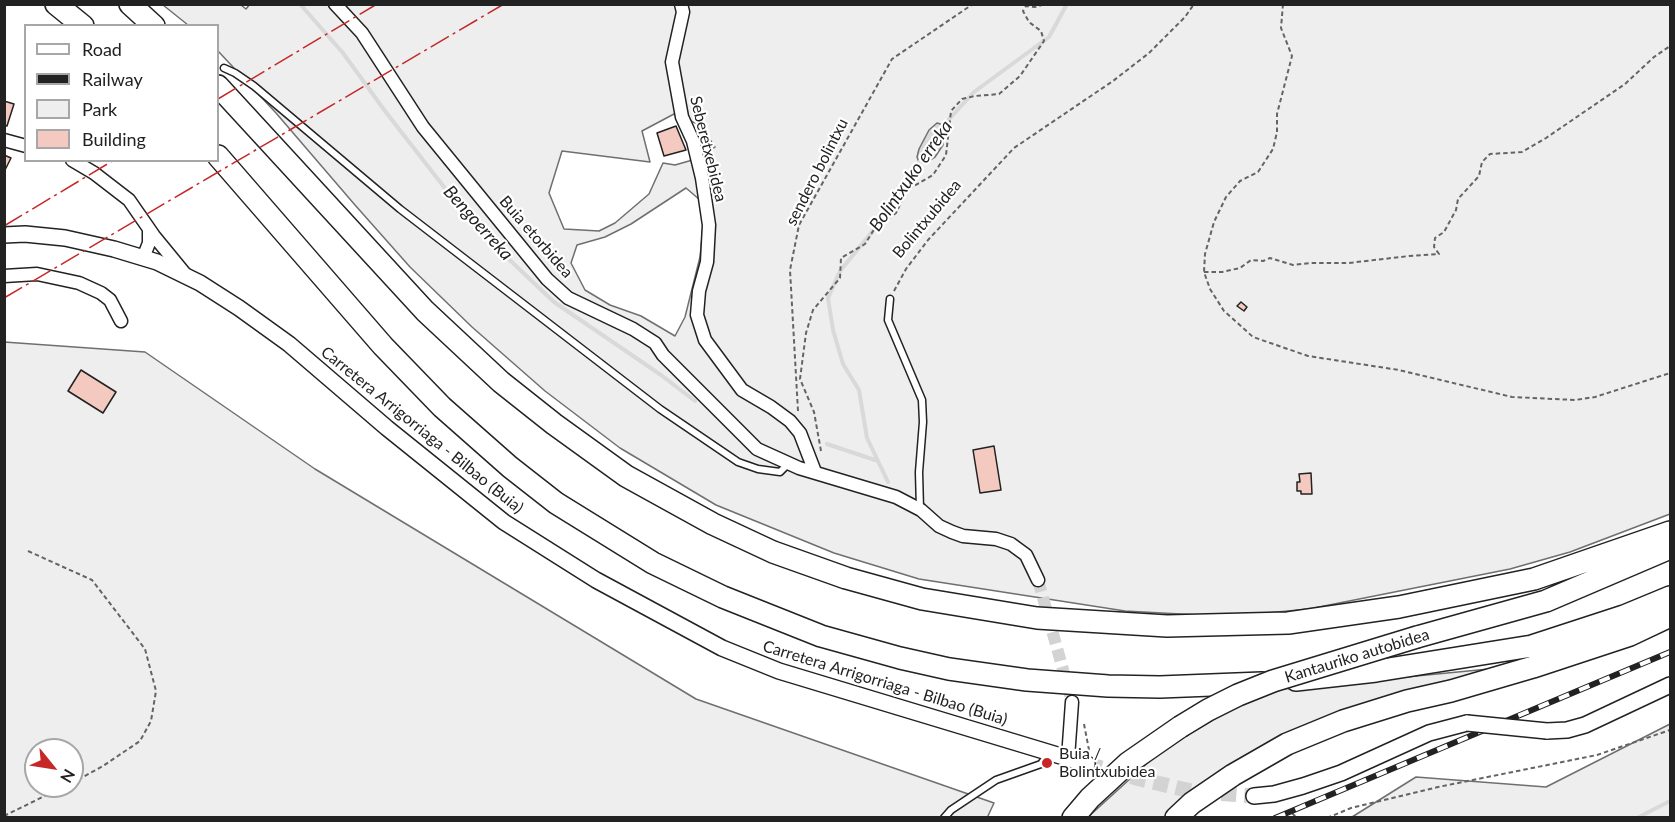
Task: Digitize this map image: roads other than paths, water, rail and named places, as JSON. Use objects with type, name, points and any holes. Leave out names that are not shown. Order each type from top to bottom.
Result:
[{"type":"highway","points":[[56,4],[81,24]]},
{"type":"highway","points":[[130,4],[152,24]]},
{"type":"highway","points":[[221,77],[425,311],[501,382],[626,476],[713,524],[773,552],[856,581],[922,599],[1037,618],[1167,626],[1288,623],[1400,608],[1534,579],[1671,532]]},
{"type":"highway","points":[[219,157],[382,346],[442,407],[510,467],[556,502],[653,563],[723,597],[821,636],[949,669],[1027,680],[1108,686],[1247,685],[1387,669],[1532,646],[1624,616],[1671,597]]},
{"type":"highway","name":"Kantauriko autobidea","points":[[1072,818],[1119,771],[1180,727],[1238,694],[1417,637],[1546,601],[1671,548]]},
{"type":"highway","points":[[1176,818],[1192,803],[1233,775],[1287,744],[1343,721],[1407,700],[1450,691],[1522,670],[1630,635],[1671,616]]},
{"type":"street","name":"Buia etorbidea","points":[[334,4],[362,33],[423,127],[547,279],[568,298],[633,329],[655,343],[663,355],[757,449],[788,464],[896,497],[921,510]]},
{"type":"street","name":"Seberetxebidea","points":[[681,4],[683,12],[672,62],[682,117],[693,141],[702,178],[709,225],[707,262],[699,291],[697,315],[705,340],[742,390],[790,421],[800,433],[815,472]]},
{"type":"street","points":[[4,140],[24,145]]},
{"type":"street","points":[[76,162],[94,172],[129,200],[149,230],[188,278]]},
{"type":"street","points":[[143,258],[149,230]]},
{"type":"street","name":"Carretera Arrigorriaga - Bilbao (Buia)","points":[[4,235],[24,234],[65,238],[157,262],[188,278],[239,308],[290,344],[387,428],[504,522],[596,580],[722,648],[779,671],[1068,758],[1090,759]]},
{"type":"street","points":[[4,276],[37,274],[79,283],[101,293],[110,300],[121,321]]},
{"type":"street","points":[[921,510],[939,526],[952,532],[963,536],[996,539],[1011,544],[1026,555],[1038,580]]},
{"type":"street","points":[[1254,796],[1274,794],[1341,773],[1429,733],[1467,723],[1547,731],[1567,730],[1585,725],[1671,685]]},
{"type":"street","points":[[1068,758],[1072,702]]},
{"type":"lane","points":[[221,77],[235,73],[254,86],[400,209],[660,409],[738,462],[758,469],[780,472],[788,464]]},
{"type":"lane","points":[[890,298],[888,320],[922,400],[923,422],[919,472],[921,510]]},
{"type":"lane","points":[[944,818],[951,810],[996,780],[1041,764],[1049,752]]},
{"type":"waterway","name":"Bengoerreka","points":[[300,4],[343,53],[458,205],[496,247],[554,302],[695,401]]},
{"type":"waterway","name":"Bolintxuko erreka","points":[[941,128],[974,92],[1049,37],[1067,4]]},
{"type":"waterway","name":"Bolintxuko erreka","points":[[888,482],[867,438],[859,390],[843,364],[833,330],[828,298],[840,271],[890,210],[899,190],[921,160]]},
{"type":"waterway","name":"Bengoerreka","points":[[827,444],[878,461]]},
{"type":"waterway","points":[[1637,818],[1670,801]]},
{"type":"tunnel","points":[[1038,580],[1072,702]]},
{"type":"tunnel","points":[[1087,764],[1191,791],[1254,796]]},
{"type":"railway","points":[[1275,818],[1670,652]]},
{"type":"place","name":"Buia / Bolintxubidea","points":[[1047,763]]}]
